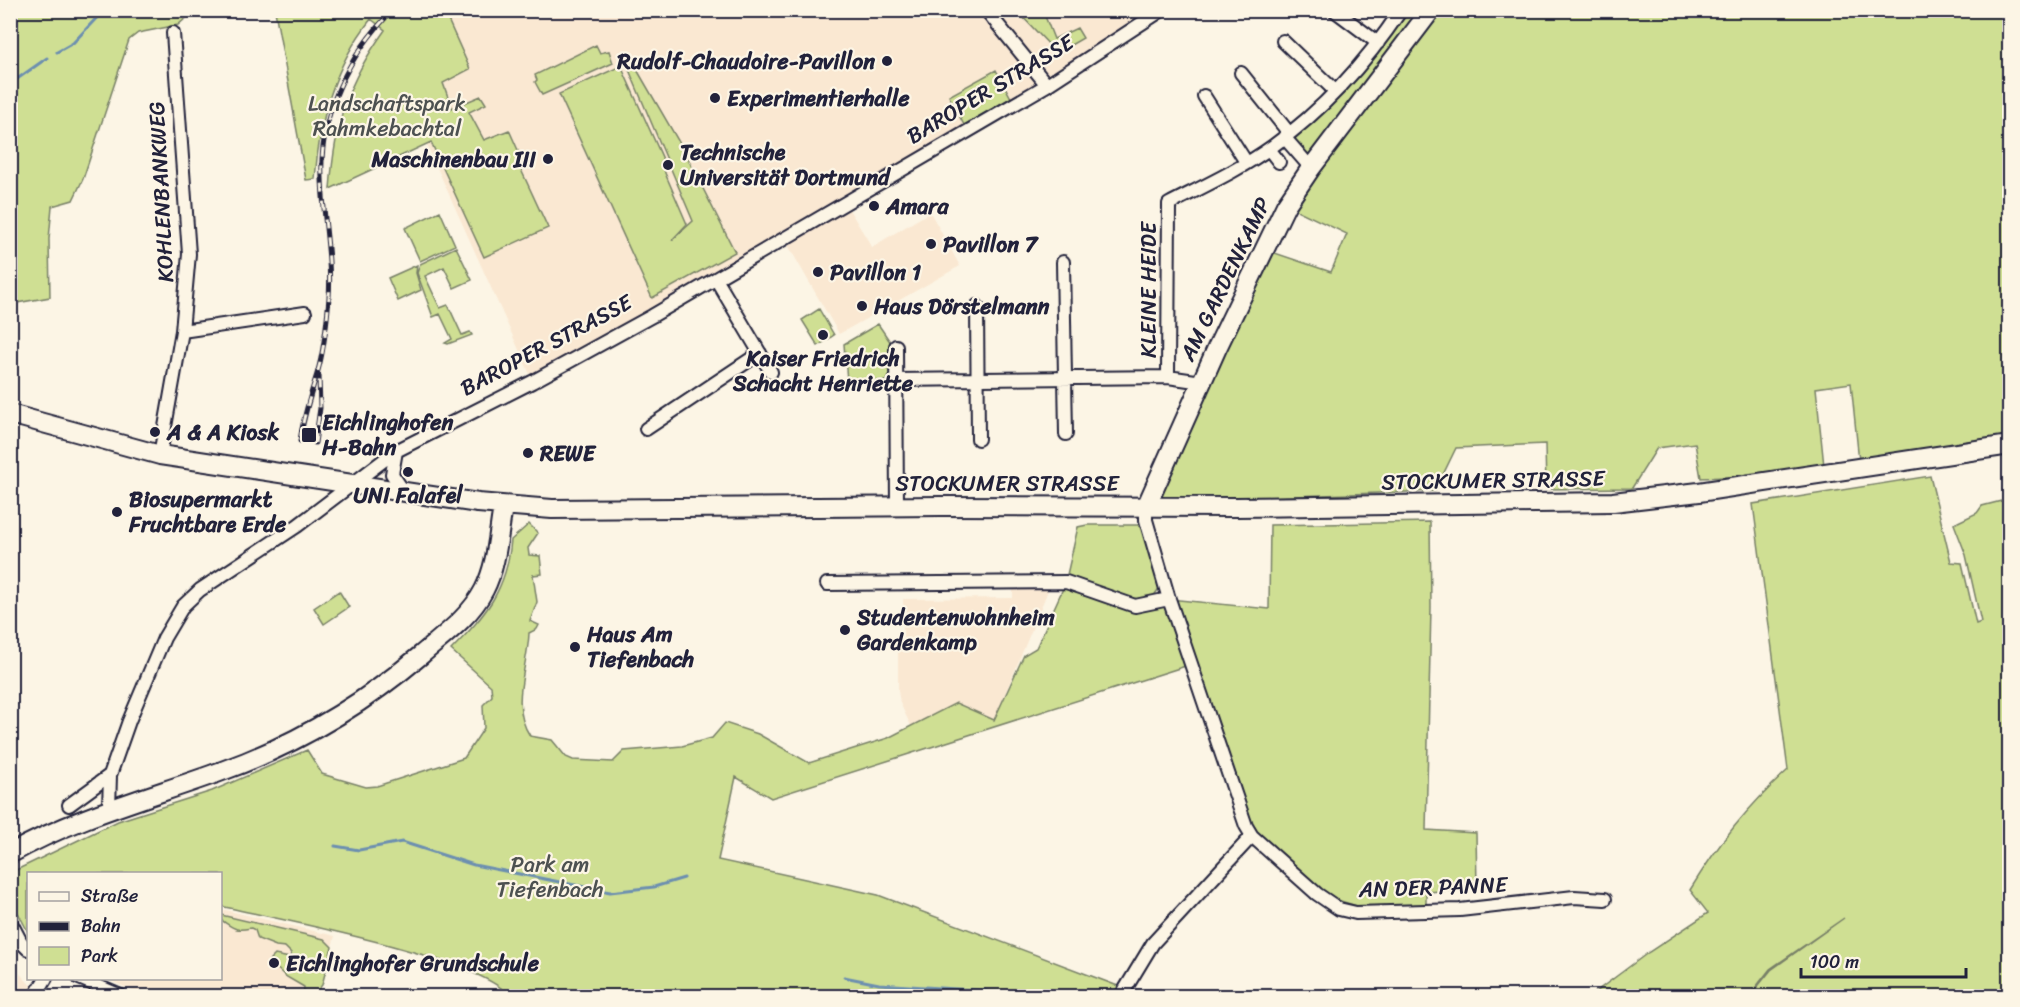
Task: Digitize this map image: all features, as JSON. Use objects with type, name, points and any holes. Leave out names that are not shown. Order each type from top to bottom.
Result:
[{"type":"main road","name":"AM GARDENKAMP","points":[[1146,507],[1263,249],[1286,205],[1311,168],[1431,10]]},
{"type":"main road","name":"STOCKUMER STRASSE","points":[[10,414],[159,455],[503,507],[552,509],[897,506],[1146,507],[1613,502],[1699,492],[2010,446]]},
{"type":"main road","points":[[10,854],[37,838],[109,809],[224,771],[288,744],[320,727],[400,672],[462,619],[484,591],[492,573],[503,507]]},
{"type":"street","points":[[986,10],[1047,85]]},
{"type":"street","name":"BAROPER STRASSE","points":[[109,809],[110,775],[129,721],[165,638],[183,606],[206,585],[297,526],[396,451],[532,382],[716,279],[1047,85],[1162,10]]},
{"type":"street","points":[[1334,10],[1378,43]]},
{"type":"street","points":[[1204,96],[1246,162],[1287,135],[1335,91],[1378,43],[1401,10]]},
{"type":"street","name":"KOHLENBANKWEG","points":[[159,455],[182,331],[189,254],[173,33]]},
{"type":"street","points":[[1283,41],[1335,91]]},
{"type":"street","points":[[1241,74],[1311,168]]},
{"type":"street","points":[[1269,149],[1279,162]]},
{"type":"street","name":"KLEINE HEIDE","points":[[1168,377],[1169,204],[1246,162]]},
{"type":"street","points":[[1063,262],[1066,434]]},
{"type":"street","points":[[716,279],[771,372]]},
{"type":"street","points":[[977,306],[978,439]]},
{"type":"street","points":[[182,331],[305,313]]},
{"type":"street","points":[[896,346],[897,506]]},
{"type":"street","points":[[646,429],[760,353]]},
{"type":"street","name":"KLEINE HEIDE","points":[[895,380],[1168,377],[1202,382]]},
{"type":"street","points":[[396,451],[393,474],[404,492]]},
{"type":"street","points":[[1121,996],[1153,943],[1252,836],[1246,826],[1170,599],[1146,520],[1146,507]]},
{"type":"street","points":[[827,584],[1066,582],[1135,606],[1170,599]]},
{"type":"street","points":[[69,805],[110,775]]},
{"type":"street","name":"AN DER PANNE","points":[[1252,836],[1317,894],[1339,909],[1356,913],[1460,910],[1574,897],[1605,898]]},
{"type":"street","points":[[10,921],[27,949]]},
{"type":"street","points":[[34,996],[45,980]]},
{"type":"street","points":[[84,980],[121,996]]},
{"type":"shaded area","name":"Technische Universität Dortmund","points":[[381,11],[1159,11],[1060,72],[842,198],[872,247],[930,212],[960,266],[839,334],[785,240],[533,381],[421,132]]},
{"type":"shaded area","points":[[1013,587],[1049,588],[994,721],[956,703],[911,726],[900,703],[898,691],[898,651],[903,650],[903,599],[1013,598]]},
{"type":"shaded area","name":"Eichlinghofer Grundschule","points":[[222,909],[335,936],[322,985],[313,996],[145,996],[108,980],[222,980]]},
{"type":"shaded area","points":[[10,963],[35,990],[30,996],[11,996]]},
{"type":"green space","points":[[11,10],[194,11],[178,25],[138,33],[129,40],[83,179],[73,200],[52,206],[49,239],[50,297],[11,304]]},
{"type":"green space","name":"Landschaftspark Rahmkebachtal","points":[[395,10],[397,16],[405,11],[444,11],[470,69],[443,83],[452,108],[481,96],[486,104],[469,112],[484,140],[509,130],[522,159],[517,161],[548,228],[484,257],[431,142],[330,189],[335,144],[345,105],[361,68],[385,30],[371,19],[358,37],[338,75],[320,136],[315,179],[306,180],[275,11]]},
{"type":"green space","points":[[1017,11],[1043,11],[1054,39],[1077,28],[1083,38],[1057,53]]},
{"type":"green space","points":[[1401,11],[2009,11],[2009,437],[1859,461],[1851,383],[1816,388],[1824,466],[1750,476],[1701,478],[1695,443],[1657,448],[1632,488],[1546,489],[1545,444],[1456,448],[1435,491],[1265,497],[1236,507],[1146,507],[1263,249],[1331,272],[1347,234],[1286,205],[1311,168],[1284,137],[1311,114]]},
{"type":"green space","points":[[596,45],[600,53],[609,51],[613,63],[542,95],[535,82],[537,80],[535,75]]},
{"type":"green space","points":[[632,61],[683,149],[735,252],[652,298],[559,94],[621,66],[662,157],[665,173],[687,224],[672,240],[693,221],[627,65]]},
{"type":"green space","points":[[996,70],[1011,98],[964,125],[949,96]]},
{"type":"green space","points":[[440,211],[455,245],[420,261],[405,228]]},
{"type":"green space","points":[[456,247],[472,280],[454,288],[444,267],[425,276],[440,308],[448,305],[462,335],[470,332],[472,335],[448,344],[445,343],[452,339],[440,314],[433,317],[417,273],[420,264]]},
{"type":"green space","points":[[417,265],[416,273],[421,290],[398,301],[388,278]]},
{"type":"green space","points":[[819,309],[834,335],[818,346],[802,320]]},
{"type":"green space","points":[[878,324],[893,346],[892,376],[886,381],[847,381],[844,344]]},
{"type":"green space","points":[[1930,476],[1951,562],[1962,563],[1976,624],[1981,622],[1966,555],[1954,524],[1977,513],[1982,506],[2009,499],[2009,996],[1750,996],[1771,970],[1844,918],[1770,969],[1749,996],[1590,996],[1649,952],[1708,913],[1690,890],[1735,826],[1759,798],[1788,770],[1753,504]]},
{"type":"green space","name":"Park am Tiefenbach","points":[[1430,522],[1431,607],[1426,830],[1476,833],[1477,889],[1426,892],[1426,906],[1360,907],[1334,899],[1314,885],[1246,826],[1192,664],[771,798],[736,777],[718,860],[878,895],[1131,991],[1128,996],[510,996],[490,981],[459,967],[419,954],[375,941],[222,906],[222,872],[27,872],[27,930],[11,899],[10,873],[118,821],[212,791],[307,750],[322,774],[366,787],[377,786],[464,758],[484,728],[483,705],[492,696],[491,686],[451,650],[492,601],[505,574],[511,540],[529,524],[538,533],[528,548],[529,555],[540,556],[542,574],[533,575],[537,602],[530,621],[539,625],[537,629],[529,633],[520,698],[524,724],[530,736],[552,740],[566,757],[573,760],[613,762],[624,751],[682,746],[712,738],[725,723],[758,734],[809,763],[888,738],[956,703],[994,720],[1024,655],[1036,648],[1066,582],[1135,606],[1169,599],[1269,609],[1270,525]]},
{"type":"green space","points":[[1142,525],[1160,587],[1153,597],[1135,602],[1066,579],[1078,527]]},
{"type":"green space","points":[[339,591],[349,607],[324,624],[314,608]]},
{"type":"green space","points":[[222,915],[324,939],[332,947],[322,985],[313,996],[303,996],[304,987],[285,976],[269,961],[275,955],[290,958],[291,953],[285,947],[258,939],[255,930],[251,928],[232,927],[222,921]]},
{"type":"waterway","points":[[57,52],[73,43],[104,10]]},
{"type":"waterway","points":[[10,84],[47,58]]},
{"type":"waterway","points":[[335,846],[359,850],[402,842],[474,865],[610,892],[654,887],[684,878]]},
{"type":"waterway","points":[[844,977],[879,984],[986,991],[1000,996]]},
{"type":"railway","points":[[300,441],[322,356],[329,297],[322,178],[322,154],[326,131],[331,109],[350,66],[362,46],[393,10]]},
{"type":"railway","points":[[315,443],[320,408],[319,376]]},
{"type":"place","name":"Rudolf-Chaudoire-Pavillon","points":[[887,61]]},
{"type":"place","name":"Experimentierhalle","points":[[715,98]]},
{"type":"place","name":"Maschinenbau III","points":[[548,159]]},
{"type":"place","name":"Technische Universität Dortmund","points":[[668,165]]},
{"type":"place","name":"Amara","points":[[874,206]]},
{"type":"place","name":"Pavillon 7","points":[[931,244]]},
{"type":"place","name":"Pavillon 1","points":[[818,272]]},
{"type":"place","name":"Haus Dörstelmann","points":[[862,306]]},
{"type":"place","name":"Kaiser Friedrich Schacht Henriette","points":[[823,335]]},
{"type":"place","name":"A & A Kiosk","points":[[155,432]]},
{"type":"place","name":"Eichlinghofen H-Bahn","points":[[309,435]]},
{"type":"place","name":"REWE","points":[[528,453]]},
{"type":"place","name":"UNI Falafel","points":[[408,472]]},
{"type":"place","name":"Biosupermarkt Fruchtbare Erde","points":[[117,512]]},
{"type":"place","name":"Studentenwohnheim Gardenkamp","points":[[845,630]]},
{"type":"place","name":"Haus Am Tiefenbach","points":[[575,647]]},
{"type":"place","name":"Eichlinghofer Grundschule","points":[[274,963]]}]
